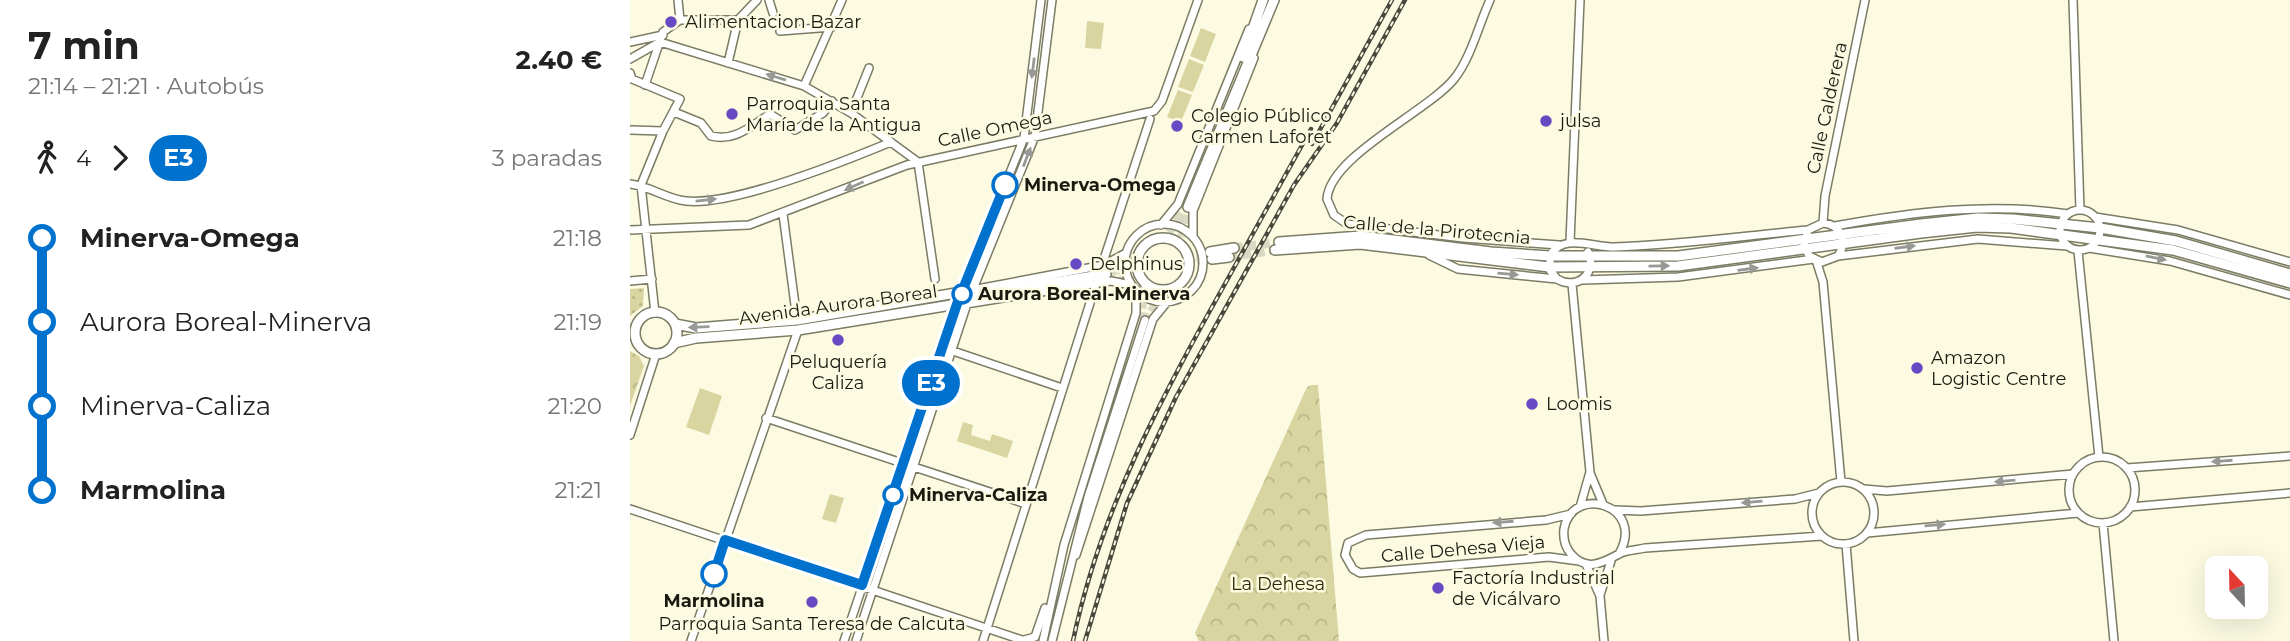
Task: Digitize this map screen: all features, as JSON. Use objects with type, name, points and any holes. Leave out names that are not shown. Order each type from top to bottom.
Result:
[{"type":"main road","points":[[1260,3],[1243,59],[1186,206],[1274,0]]},
{"type":"main road","name":"Calle de la Pirotecnia","points":[[2290,274],[2176,241],[2099,233],[2060,235],[1977,227],[1678,266],[1549,267],[1360,244],[1277,246],[1361,236],[1491,252],[1550,256],[1678,256],[1806,235],[1842,235],[1978,218],[2061,223],[2099,233],[2173,250],[2290,283]]},
{"type":"main road","points":[[1166,235],[1189,253],[1181,283],[1163,292],[1139,284],[1138,269],[1134,261],[1147,243],[1166,235]]},
{"type":"main road","points":[[1211,255],[1231,252]]},
{"type":"main road","points":[[966,297],[1106,274]]},
{"type":"main road","name":"Avenida Aurora Boreal","points":[[675,324],[696,328],[798,325],[966,297]]},
{"type":"main road","points":[[655,313],[669,317],[675,324],[674,344],[667,351],[656,354],[643,349],[634,340],[634,326],[655,313]]},
{"type":"main road","name":"Avenida Aurora Boreal","points":[[674,344],[696,338],[779,332],[798,325]]},
{"type":"street","points":[[678,0],[680,20]]},
{"type":"street","points":[[728,63],[738,20],[757,0]]},
{"type":"street","points":[[769,0],[773,13]]},
{"type":"street","points":[[804,86],[842,0]]},
{"type":"street","points":[[844,641],[904,464],[1024,138],[1041,0]]},
{"type":"street","points":[[856,641],[953,351],[966,297],[983,268],[1035,136],[1052,0]]},
{"type":"street","name":"Calle Omega","points":[[630,230],[749,225],[918,162],[1148,113],[1159,107],[1198,0]]},
{"type":"street","name":"Calle de la Pirotecnia","points":[[1490,0],[1455,78],[1358,155],[1328,189],[1327,199],[1334,215],[1347,224],[1559,245],[1570,242],[1583,246],[1679,245],[1806,235],[1822,223]]},
{"type":"street","points":[[1570,242],[1580,0]]},
{"type":"street","name":"Calle Calderera","points":[[1822,223],[1825,196],[1865,0]]},
{"type":"street","points":[[2073,0],[2080,210]]},
{"type":"street","points":[[1161,225],[1178,204],[1260,3]]},
{"type":"street","points":[[630,59],[662,38],[680,20],[738,20]]},
{"type":"street","points":[[780,32],[832,27]]},
{"type":"street","points":[[1061,602],[1153,318],[1167,302],[1184,296],[1199,280],[1202,256],[1193,238],[1193,211],[1250,70],[1263,28]]},
{"type":"street","points":[[645,85],[662,38]]},
{"type":"street","points":[[630,42],[662,38],[728,63],[804,86],[851,113],[918,162],[935,279]]},
{"type":"street","points":[[851,113],[869,68]]},
{"type":"street","points":[[630,73],[632,79],[680,99],[663,131],[641,185],[648,229],[655,313]]},
{"type":"street","points":[[674,112],[701,122],[711,136],[723,139],[739,135],[770,114],[795,130],[823,113],[832,101]]},
{"type":"street","points":[[1105,256],[1150,119]]},
{"type":"street","points":[[630,130],[663,131]]},
{"type":"street","points":[[630,184],[641,185],[686,201],[720,198],[812,172],[891,142]]},
{"type":"street","points":[[645,208],[649,197],[657,192]]},
{"type":"street","points":[[1822,223],[1835,226],[1920,212],[1978,208],[2068,214],[2080,210],[2095,217],[2178,230],[2290,262]]},
{"type":"street","points":[[691,641],[798,325],[783,214]]},
{"type":"street","points":[[2067,246],[2060,235],[2061,223],[2068,214]]},
{"type":"street","points":[[2089,248],[2099,233],[2095,217]]},
{"type":"street","points":[[1043,641],[1064,545],[1104,408],[1136,313],[1139,284],[1125,270],[1126,253],[1140,233],[1161,225],[1178,227],[1193,238]]},
{"type":"street","points":[[1823,282],[1843,246],[1842,235],[1835,226]]},
{"type":"street","points":[[1806,235],[1806,251],[1815,260],[1823,282],[1841,482]]},
{"type":"street","points":[[1603,504],[1590,472],[1573,284],[1583,280],[1678,277],[1978,239],[2059,243],[2078,251],[2089,248],[2171,261],[2290,295]]},
{"type":"street","name":"Calle de la Pirotecnia","points":[[1549,267],[1550,256],[1559,245]]},
{"type":"street","points":[[1583,246],[1590,256],[1591,267],[1583,280]]},
{"type":"street","points":[[2078,251],[2099,457]]},
{"type":"street","name":"Avenida Aurora Boreal","points":[[966,297],[1007,283],[1104,265],[1126,253]]},
{"type":"street","name":"Calle de la Pirotecnia","points":[[1429,254],[1458,269],[1557,279],[1573,284]]},
{"type":"street","points":[[1549,267],[1557,279]]},
{"type":"street","points":[[983,268],[988,279],[1007,283]]},
{"type":"street","points":[[630,281],[652,279]]},
{"type":"street","name":"Avenida Aurora Boreal","points":[[966,297],[1116,281],[1139,284],[1153,301],[1167,302]]},
{"type":"street","points":[[983,641],[1096,284]]},
{"type":"street","points":[[1052,599],[1143,319],[1102,449],[1052,641]]},
{"type":"street","points":[[779,332],[790,347]]},
{"type":"street","points":[[953,351],[1062,388]]},
{"type":"street","points":[[630,435],[656,354]]},
{"type":"street","points":[[766,418],[1026,504]]},
{"type":"street","points":[[2127,468],[2290,456]]},
{"type":"street","points":[[2099,457],[2119,462],[2127,468],[2135,487],[2130,507],[2123,516],[2103,523],[2085,519],[2078,513],[2069,494],[2073,474],[2080,466],[2099,457]]},
{"type":"street","points":[[1580,507],[1590,472]]},
{"type":"street","points":[[1614,510],[1653,510],[1796,499],[1819,493],[1841,482],[1864,489],[1887,491],[2073,474]]},
{"type":"street","points":[[1864,489],[1873,505],[1874,515],[1867,533]]},
{"type":"street","points":[[1819,493],[1812,510],[1816,528],[1822,536]]},
{"type":"street","points":[[2130,507],[2290,493]]},
{"type":"street","points":[[1600,596],[1582,562],[1565,543],[1564,528],[1571,514],[1580,507],[1603,504],[1614,510],[1625,526],[1626,536],[1619,554],[1611,561],[1604,576],[1600,596],[1604,641]]},
{"type":"street","points":[[630,509],[987,626],[1024,641],[1035,637],[1048,597],[1054,589]]},
{"type":"street","points":[[1619,554],[1645,548],[1822,536],[1846,544],[1867,533],[2078,513]]},
{"type":"street","name":"Calle Dehesa Vieja","points":[[1571,514],[1546,520],[1366,535],[1349,543],[1345,555],[1353,569],[1360,573],[1549,557],[1582,562]]},
{"type":"street","points":[[2103,523],[2114,641]]},
{"type":"street","points":[[1846,544],[1854,641]]},
{"type":"street","points":[[1582,562],[1611,561]]},
{"type":"green space","points":[[1087,21],[1104,23],[1101,49],[1085,48]]},
{"type":"green space","points":[[1201,28],[1216,34],[1205,62],[1190,56]]},
{"type":"green space","points":[[1189,59],[1204,65],[1193,92],[1178,87]]},
{"type":"green space","points":[[1178,90],[1192,95],[1181,122],[1167,117]]},
{"type":"green space","points":[[644,288],[643,306],[630,316],[630,289]]},
{"type":"green space","points":[[630,351],[639,356],[644,366],[630,406]]},
{"type":"green space","name":"La Dehesa","points":[[1318,385],[1339,641],[1199,641],[1195,633],[1307,387]]},
{"type":"green space","points":[[700,388],[722,396],[709,435],[686,427]]},
{"type":"green space","points":[[963,422],[973,425],[971,435],[990,441],[992,434],[1013,441],[1007,458],[957,441]]},
{"type":"green space","points":[[830,494],[844,498],[836,523],[822,519]]},
{"type":"tunnel","points":[[1169,232],[1185,206]]},
{"type":"tunnel","points":[[1182,237],[1186,211]]},
{"type":"tunnel","points":[[1234,248],[1279,242]]},
{"type":"tunnel","points":[[1229,257],[1275,250]]},
{"type":"tunnel","points":[[1196,254],[1210,252]]},
{"type":"tunnel","points":[[1197,263],[1212,259]]},
{"type":"tunnel","points":[[1114,271],[1131,264]]},
{"type":"tunnel","points":[[1106,274],[1134,278]]},
{"type":"tunnel","points":[[1141,319],[1145,290]]},
{"type":"tunnel","points":[[1145,320],[1161,294]]},
{"type":"railway","points":[[1312,144],[1392,0]]},
{"type":"railway","points":[[1085,641],[1127,503],[1176,397],[1294,185],[1337,123],[1405,0]]},
{"type":"railway","points":[[1073,641],[1100,544],[1138,451],[1182,361],[1311,129]]},
{"type":"bus line","name":"E3","points":[[714,574],[725,540],[862,585],[957,304],[1005,185]]},
{"type":"place","name":"Alimentacion Bazar","points":[[671,22]]},
{"type":"place","name":"Parroquia Santa María de la Antigua","points":[[732,114]]},
{"type":"place","name":"julsa","points":[[1546,121]]},
{"type":"place","name":"Colegio Público Carmen Laforet","points":[[1177,126]]},
{"type":"place","name":"Minerva-Omega","points":[[1005,185]]},
{"type":"place","name":"Delphinus","points":[[1076,264]]},
{"type":"place","name":"Aurora Boreal-Minerva","points":[[962,294]]},
{"type":"place","name":"Peluquería Caliza","points":[[838,340]]},
{"type":"place","name":"Amazon Logistic Centre","points":[[1917,368]]},
{"type":"place","name":"Loomis","points":[[1532,404]]},
{"type":"place","name":"Minerva-Caliza","points":[[893,495]]},
{"type":"place","name":"Marmolina","points":[[714,574]]},
{"type":"place","name":"Factoría Industrial de Vicálvaro","points":[[1438,588]]},
{"type":"place","name":"Parroquia Santa Teresa de Calcuta","points":[[812,602]]}]
